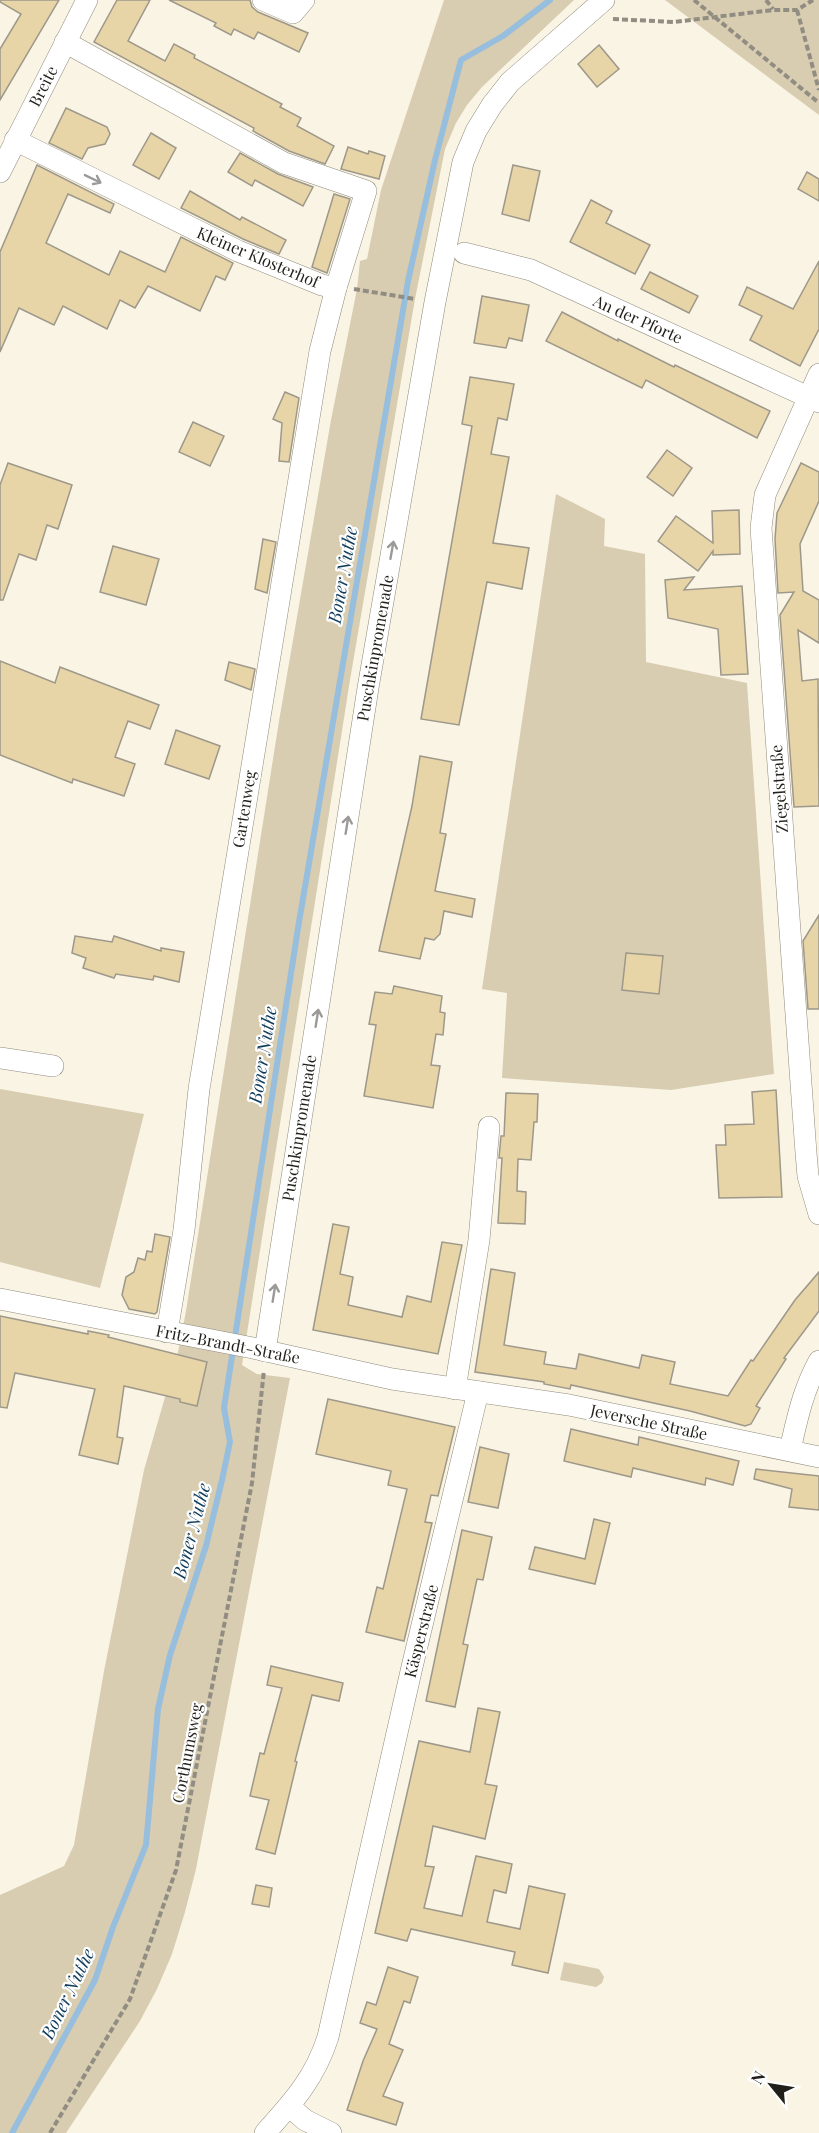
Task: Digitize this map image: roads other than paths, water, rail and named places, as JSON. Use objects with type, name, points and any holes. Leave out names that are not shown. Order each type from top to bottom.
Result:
[{"type":"street","name":"Breite","points":[[0,172],[87,0]]},
{"type":"street","points":[[263,0],[293,13],[304,0]]},
{"type":"street","name":"Puschkinpromenade","points":[[259,1350],[370,676],[435,302],[463,162],[476,131],[510,82],[596,7]]},
{"type":"street","name":"Kleiner Klosterhof","points":[[15,140],[238,251],[322,285],[336,288],[366,191],[284,163],[65,42]]},
{"type":"street","name":"An der Pforte","points":[[464,253],[531,270],[814,399]]},
{"type":"street","name":"Gartenweg","points":[[167,1332],[184,1230],[199,1089],[238,844],[318,362],[336,288]]},
{"type":"street","name":"Ziegelstraße","points":[[819,374],[814,399],[765,495],[760,528],[806,1153],[808,1176],[819,1214]]},
{"type":"street","points":[[0,1058],[53,1066]]},
{"type":"street","points":[[478,1392],[455,1389],[479,1240],[489,1127]]},
{"type":"street","name":"Fritz-Brandt-Straße","points":[[0,1299],[222,1342],[392,1379],[455,1389]]},
{"type":"street","points":[[790,1450],[807,1382],[819,1361]]},
{"type":"street","name":"Jeversche Straße","points":[[478,1392],[569,1405],[819,1457]]},
{"type":"street","name":"Käsperstraße","points":[[265,2133],[312,2076],[328,2037],[412,1667],[478,1392]]},
{"type":"street","points":[[289,2106],[305,2120],[331,2133]]},
{"type":"waterway","name":"Boner Nuthe","points":[[12,2133],[95,1980],[113,1927],[146,1845],[158,1709],[170,1655],[206,1546],[230,1442],[224,1408],[298,928],[408,281],[435,160],[461,60],[503,36],[550,0]]}]
